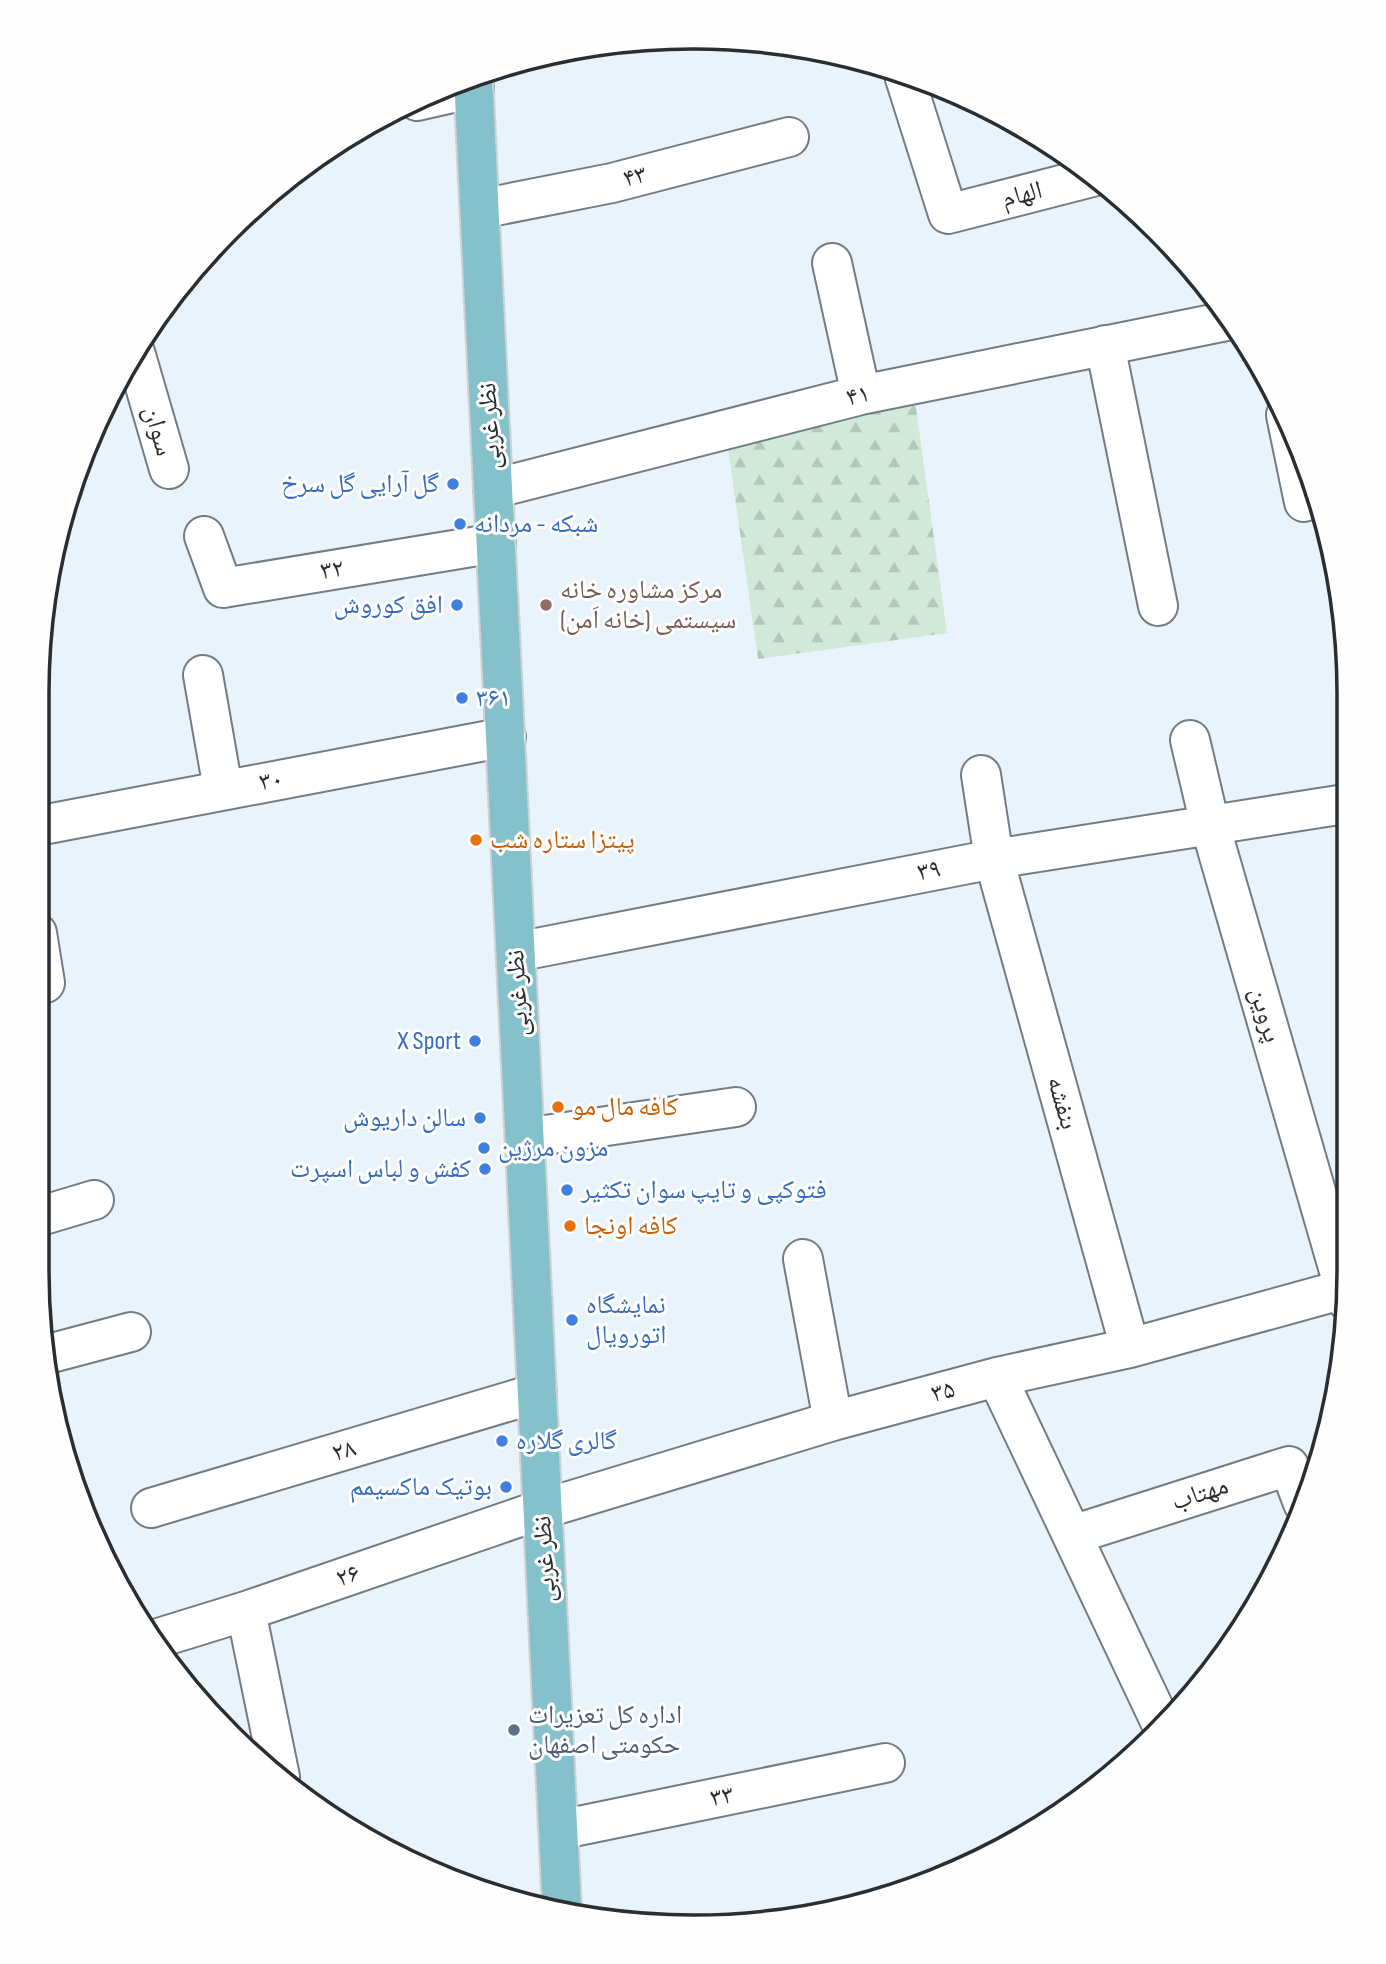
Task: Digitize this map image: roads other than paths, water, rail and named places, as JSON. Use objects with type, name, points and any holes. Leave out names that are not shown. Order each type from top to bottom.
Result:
[{"type":"main road","name":"نظر غربی","points":[[474,88],[562,1902]]},
{"type":"street","name":"الهام","points":[[907,86],[948,214],[1082,180]]},
{"type":"street","name":"۴۳","points":[[480,209],[612,183],[789,137]]},
{"type":"street","points":[[832,263],[861,395]]},
{"type":"street","name":"۴۱","points":[[493,489],[861,395],[1219,323]]},
{"type":"street","points":[[1105,345],[1158,606]]},
{"type":"street","name":"سوان","points":[[139,365],[169,470]]},
{"type":"street","points":[[1298,473],[1304,502]]},
{"type":"street","name":"۳۲","points":[[204,536],[223,588],[496,543]]},
{"type":"street","points":[[203,675],[223,789]]},
{"type":"street","name":"۳۰","points":[[49,824],[506,737]]},
{"type":"street","name":"پروین","points":[[1189,740],[1210,825],[1337,1259]]},
{"type":"street","name":"بنفشه","points":[[981,775],[994,859],[1130,1348]]},
{"type":"street","name":"۳۹","points":[[516,952],[994,859],[1337,805]]},
{"type":"street","points":[[525,1138],[736,1107]]},
{"type":"street","points":[[49,1213],[94,1200]]},
{"type":"street","points":[[803,1259],[833,1421]]},
{"type":"street","name":"۳۵","points":[[542,1509],[833,1421],[997,1377],[1130,1348],[1336,1296]]},
{"type":"street","points":[[55,1352],[131,1332]]},
{"type":"street","points":[[997,1377],[1158,1716]]},
{"type":"street","name":"۲۸","points":[[151,1508],[537,1393]]},
{"type":"street","name":"مهتاب","points":[[1072,1535],[1289,1466],[1298,1490]]},
{"type":"street","name":"۲۶","points":[[163,1637],[246,1611],[542,1509]]},
{"type":"street","points":[[246,1611],[277,1762]]},
{"type":"street","name":"۳۳","points":[[559,1830],[885,1763]]},
{"type":"place","name":"گل آرایی گل سرخ","points":[[453,484]]},
{"type":"place","name":"شبکه - مردانه","points":[[460,524]]},
{"type":"place","name":"افق کوروش","points":[[457,605]]},
{"type":"place","name":"مرکز مشاوره خانه سیستمی (خانه اَمن)","points":[[546,605]]},
{"type":"place","name":"۳۶۱","points":[[462,698]]},
{"type":"place","name":"پیتزا ستاره شب","points":[[476,840]]},
{"type":"place","name":"X Sport","points":[[475,1041]]},
{"type":"place","name":"کافه مال مو","points":[[558,1107]]},
{"type":"place","name":"سالن داریوش","points":[[480,1118]]},
{"type":"place","name":"مزون مرژین","points":[[484,1148]]},
{"type":"place","name":"کفش و لباس اسپرت","points":[[485,1169]]},
{"type":"place","name":"فتوکپی و تایپ سوان تکثیر","points":[[567,1190]]},
{"type":"place","name":"کافه اونجا","points":[[570,1226]]},
{"type":"place","name":"نمایشگاه اتورویال","points":[[572,1320]]},
{"type":"place","name":"گالری گلاره","points":[[502,1441]]},
{"type":"place","name":"بوتیک ماکسیمم","points":[[506,1487]]},
{"type":"place","name":"اداره کل تعزیرات حکومتی اصفهان","points":[[514,1730]]}]
